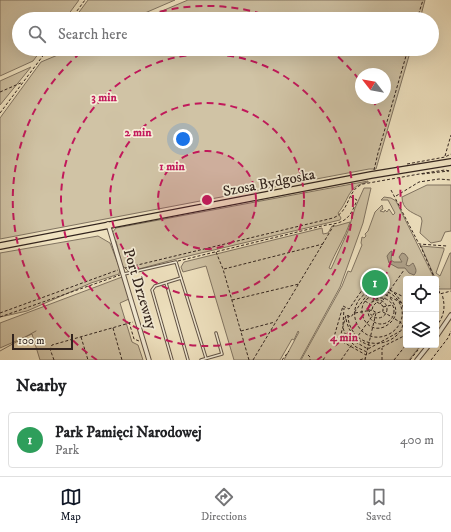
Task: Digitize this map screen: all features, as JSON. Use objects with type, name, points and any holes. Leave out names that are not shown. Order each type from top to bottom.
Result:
[{"type":"main road","name":"Szosa Bydgoska","points":[[0,246],[108,224],[169,214],[371,175],[450,162]]},
{"type":"street","name":"Port Drzewny","points":[[108,224],[149,360]]},
{"type":"street","points":[[439,332],[451,314]]},
{"type":"street","points":[[417,360],[427,348]]},
{"type":"lane","points":[[124,274],[176,262],[206,358]]},
{"type":"lane","points":[[172,360],[152,290],[155,286],[181,278]]},
{"type":"lane","points":[[166,283],[188,360]]},
{"type":"lane","points":[[201,360],[222,354],[216,333]]},
{"type":"path","points":[[76,12],[85,0]]},
{"type":"path","points":[[419,12],[423,0]]},
{"type":"path","points":[[0,113],[43,56]]},
{"type":"path","points":[[375,170],[378,153],[406,56]]},
{"type":"path","points":[[0,92],[24,82]]},
{"type":"path","points":[[445,157],[451,135]]},
{"type":"path","points":[[424,161],[445,157],[451,154]]},
{"type":"path","points":[[0,313],[122,269],[333,218],[342,212],[355,188],[360,185],[401,177],[451,171]]},
{"type":"path","points":[[395,196],[419,182],[439,179],[451,180]]},
{"type":"path","points":[[391,190],[434,276]]},
{"type":"path","points":[[176,262],[215,251],[335,224],[348,217],[357,200],[350,197]]},
{"type":"path","points":[[253,360],[335,224]]},
{"type":"path","points":[[223,269],[323,244]]},
{"type":"path","points":[[419,244],[447,246]]},
{"type":"path","points":[[215,251],[223,269],[249,360]]},
{"type":"path","points":[[380,304],[404,270]]},
{"type":"path","points":[[0,317],[124,274]]},
{"type":"path","points":[[369,280],[389,291],[401,303],[402,313],[400,322],[395,330],[387,336],[371,336],[362,331],[356,322],[354,313],[356,304],[360,298],[372,288]]},
{"type":"path","points":[[369,280],[375,301],[372,309]]},
{"type":"path","points":[[366,356],[334,337],[343,306],[349,309],[369,280]]},
{"type":"path","points":[[232,300],[300,284]]},
{"type":"path","points":[[372,288],[398,300]]},
{"type":"path","points":[[439,289],[444,304],[444,313],[439,322]]},
{"type":"path","points":[[376,290],[392,291],[403,296]]},
{"type":"path","points":[[392,291],[401,303],[405,312]]},
{"type":"path","points":[[441,294],[451,291]]},
{"type":"path","points":[[368,292],[362,307],[364,320],[367,323],[379,328],[385,326],[393,318],[396,312],[389,296]]},
{"type":"path","points":[[348,315],[351,317],[368,297],[374,294],[384,294]]},
{"type":"path","points":[[358,297],[373,306]]},
{"type":"path","points":[[393,318],[383,324],[374,322],[370,319],[369,310],[370,304],[380,298],[388,300],[394,305]]},
{"type":"path","points":[[375,301],[382,301],[387,306]]},
{"type":"path","points":[[375,301],[383,307]]},
{"type":"path","points":[[383,307],[401,303]]},
{"type":"path","points":[[369,310],[375,317],[380,317],[386,313],[387,306]]},
{"type":"path","points":[[345,307],[343,327],[347,338],[352,344],[367,352]]},
{"type":"path","points":[[382,311],[383,307]]},
{"type":"path","points":[[354,313],[372,309]]},
{"type":"path","points":[[372,309],[376,312]]},
{"type":"path","points":[[341,360],[372,315],[376,312],[382,311],[403,324],[400,331],[390,340],[368,349]]},
{"type":"path","points":[[365,360],[376,312]]},
{"type":"path","points":[[348,315],[346,315],[341,334],[368,349]]},
{"type":"path","points":[[348,315],[351,328],[357,337]]},
{"type":"path","points":[[346,318],[348,328],[357,337],[373,346]]},
{"type":"path","points":[[54,360],[50,349],[52,345],[137,320]]},
{"type":"path","points":[[130,322],[134,339],[138,341],[143,340]]},
{"type":"path","points":[[241,331],[276,322]]},
{"type":"path","points":[[112,327],[122,360]]},
{"type":"path","points":[[369,344],[378,344],[403,329]]},
{"type":"path","points":[[431,360],[448,338],[451,331]]},
{"type":"path","points":[[360,360],[403,336]]},
{"type":"path","points":[[81,337],[88,360]]},
{"type":"path","points":[[382,347],[382,360]]},
{"type":"path","points":[[394,360],[404,348]]},
{"type":"path","points":[[410,360],[420,348]]},
{"type":"path","points":[[282,360],[289,351]]},
{"type":"path","points":[[308,355],[310,360]]},
{"type":"shaded area","points":[[0,0],[79,0],[70,12],[12,12],[12,56],[37,56],[33,61],[0,76]]},
{"type":"shaded area","points":[[88,0],[175,0],[147,12],[79,12]]},
{"type":"shaded area","points":[[188,0],[425,0],[422,12],[160,12]]},
{"type":"shaded area","points":[[55,56],[409,56],[376,169],[369,169],[0,239],[0,118],[41,62]]},
{"type":"shaded area","points":[[31,67],[0,105],[0,81]]},
{"type":"shaded area","points":[[368,181],[352,190],[338,213],[341,218],[340,220],[135,270],[128,271],[122,265],[116,241],[113,239],[112,233],[116,228]]},
{"type":"shaded area","points":[[427,185],[451,185],[451,231],[445,232],[441,241],[431,243],[420,233],[422,221],[421,217],[405,207],[402,201],[402,197]]},
{"type":"shaded area","points":[[364,188],[371,188],[363,223],[340,287],[300,360],[284,360],[299,332],[298,331],[294,340],[292,339],[280,360],[234,360],[206,266],[183,272],[181,267],[184,262],[322,228],[323,234],[328,233],[332,226],[350,222],[329,268],[331,269],[348,231],[355,208]]},
{"type":"shaded area","points":[[384,197],[391,198],[396,201],[433,276],[403,276],[403,348],[419,348],[409,360],[301,360],[342,286],[348,271],[351,272],[362,245],[362,237],[364,238],[366,236],[365,234],[368,231],[375,212],[382,205],[383,209],[380,211],[384,212],[385,210],[387,212],[389,209],[393,215],[395,213],[388,200],[381,200]]},
{"type":"shaded area","points":[[98,236],[110,243],[120,269],[119,274],[91,283],[27,311],[0,317],[0,253]]},
{"type":"shaded area","points":[[421,246],[444,248],[436,273],[440,276],[451,253],[451,289],[439,289],[439,276],[434,276]]},
{"type":"shaded area","points":[[392,251],[391,260],[394,262],[402,262],[399,257],[402,253],[405,254],[408,258],[406,265],[409,266],[413,263],[416,270],[414,275],[409,273],[405,268],[398,268],[389,263],[387,256]]},
{"type":"shaded area","points":[[122,277],[129,299],[120,303],[132,342],[138,345],[143,360],[40,360],[32,334],[0,348],[0,323]]},
{"type":"waterway","points":[[0,351],[36,331]]},
{"type":"place","name":"Park Pamięci Narodowej","points":[[375,283]]}]
